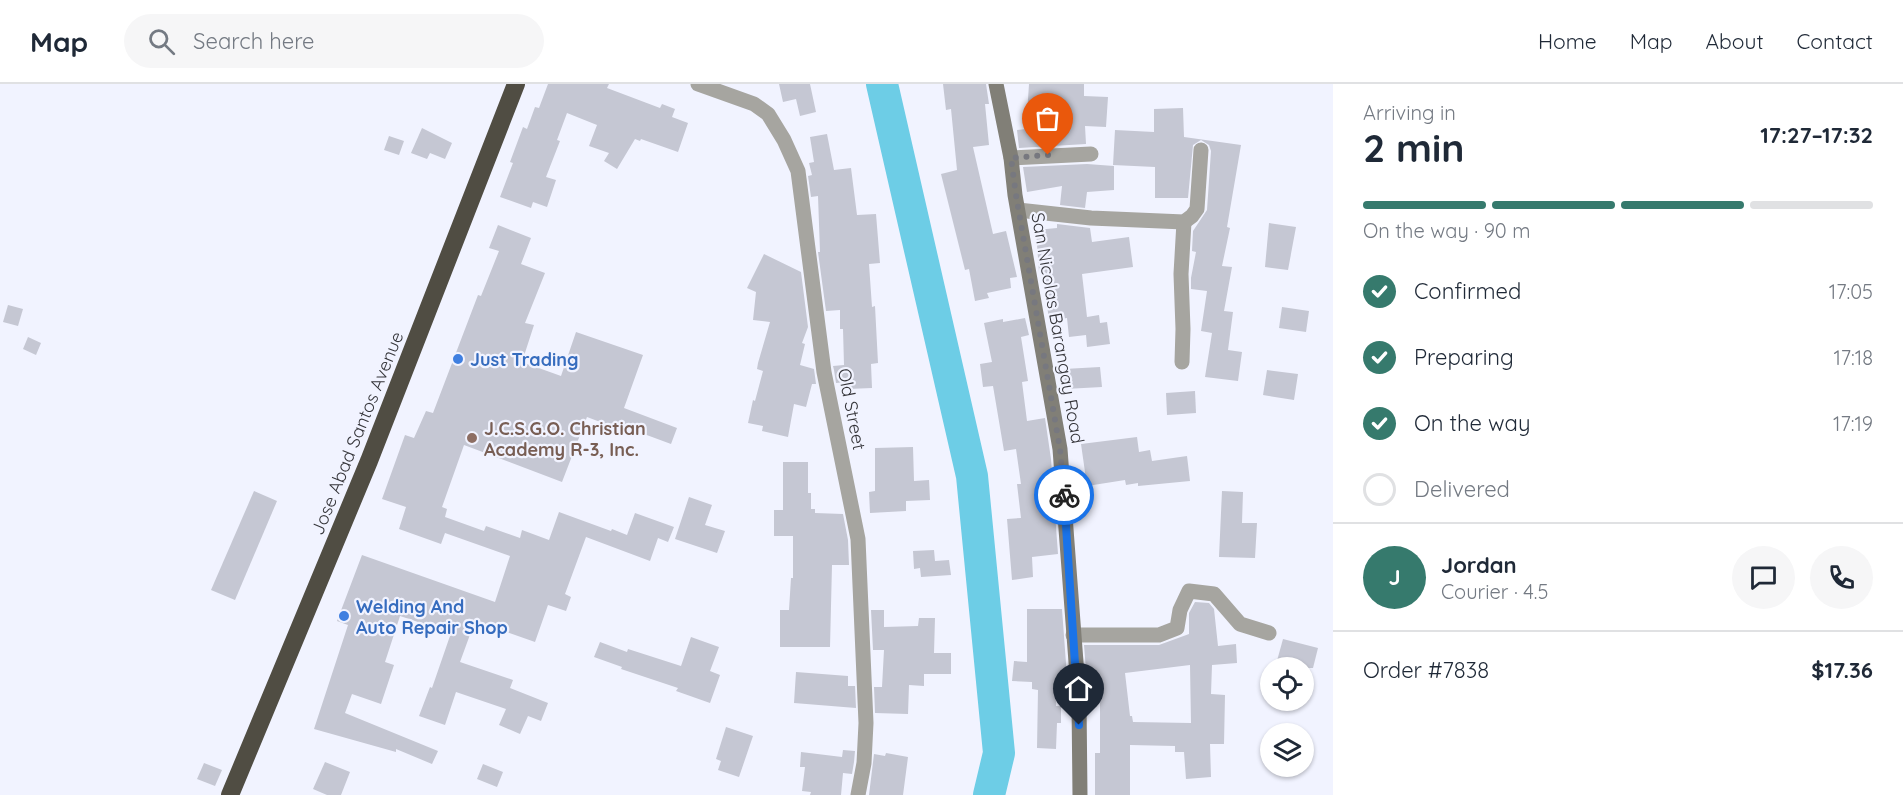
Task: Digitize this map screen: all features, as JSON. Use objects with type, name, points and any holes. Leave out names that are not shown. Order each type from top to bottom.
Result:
[{"type":"highway","name":"Jose Abad Santos Avenue","points":[[230,795],[366,468],[516,84]]},
{"type":"street","name":"Old Street","points":[[698,84],[754,104],[768,114],[784,140],[798,171],[824,372],[858,539],[866,723],[864,763],[858,795]]},
{"type":"street","name":"San Nicolas Barangay Road","points":[[996,84],[1011,158],[1060,449],[1078,702],[1080,795]]},
{"type":"street","points":[[1018,210],[1091,218],[1184,222],[1197,209],[1201,150]]},
{"type":"street","points":[[1011,158],[1091,154]]},
{"type":"street","points":[[1182,362],[1181,274],[1184,222]]},
{"type":"street","points":[[1073,635],[1159,635],[1170,632],[1177,628],[1180,610],[1189,591],[1214,594],[1240,624],[1269,633]]},
{"type":"building","points":[[548,84],[609,84],[607,88],[660,108],[662,104],[675,109],[672,117],[688,123],[678,152],[635,139],[617,169],[604,161],[609,153],[589,146],[597,125],[567,113],[557,140],[560,141],[546,177],[556,180],[547,207],[533,202],[531,208],[500,197],[523,127],[527,129],[535,107],[539,108]]},
{"type":"building","points":[[779,84],[810,84],[816,112],[800,116],[796,99],[783,102]]},
{"type":"building","points":[[943,84],[986,84],[989,104],[985,104],[989,145],[973,147],[993,234],[1006,231],[1017,277],[1010,278],[1011,288],[987,293],[989,298],[975,301],[969,269],[965,270],[941,174],[957,170],[951,109],[946,110]]},
{"type":"building","points":[[1029,84],[1084,84],[1084,96],[1108,97],[1106,127],[1085,126],[1086,144],[1019,148],[1017,130],[1026,129]]},
{"type":"building","points":[[1183,108],[1184,137],[1241,145],[1227,227],[1230,228],[1222,266],[1232,267],[1224,311],[1233,312],[1228,350],[1242,352],[1238,381],[1205,377],[1212,333],[1201,331],[1207,291],[1191,289],[1196,252],[1192,251],[1193,231],[1207,210],[1211,151],[1209,145],[1201,140],[1193,145],[1188,198],[1155,198],[1155,167],[1113,165],[1115,130],[1154,132],[1154,109]]},
{"type":"building","points":[[422,128],[452,143],[445,159],[430,153],[427,159],[411,153]]},
{"type":"building","points":[[827,134],[834,170],[851,168],[857,215],[876,214],[880,263],[869,264],[872,307],[875,306],[878,363],[871,364],[872,388],[848,389],[847,382],[836,383],[833,366],[844,365],[843,329],[840,329],[840,310],[826,311],[818,252],[820,252],[818,196],[811,197],[808,176],[812,175],[809,163],[814,162],[810,137]]},
{"type":"building","points":[[389,136],[404,141],[399,155],[384,150]]},
{"type":"building","points":[[1087,164],[1114,166],[1114,190],[1087,192],[1085,208],[1060,205],[1062,186],[1027,192],[1023,167]]},
{"type":"building","points":[[1269,223],[1296,227],[1288,270],[1265,267]]},
{"type":"building","points":[[1057,224],[1090,228],[1092,242],[1129,237],[1133,267],[1082,274],[1087,317],[1099,315],[1100,323],[1107,322],[1110,344],[1087,347],[1086,335],[1069,337],[1067,318],[1049,321],[1045,287],[1041,272],[1039,272],[1036,230],[1057,228]]},
{"type":"building","points":[[498,225],[531,238],[521,264],[545,273],[525,323],[534,325],[522,362],[561,376],[576,332],[643,355],[624,408],[677,428],[671,444],[617,424],[616,428],[587,417],[562,482],[464,445],[442,507],[447,509],[445,517],[484,531],[486,526],[520,538],[522,530],[549,540],[559,512],[627,535],[635,513],[674,527],[668,542],[658,538],[650,561],[586,537],[565,594],[571,597],[566,611],[548,605],[535,642],[475,621],[460,662],[513,680],[510,688],[548,703],[541,721],[528,716],[520,734],[499,725],[506,709],[456,692],[445,725],[419,716],[430,687],[432,688],[451,633],[400,616],[385,662],[394,665],[381,704],[352,694],[345,713],[438,751],[432,764],[396,749],[396,752],[314,729],[348,625],[337,621],[362,555],[495,602],[510,556],[445,533],[441,544],[399,529],[406,507],[382,499],[405,435],[414,438],[426,411],[433,413],[478,295],[481,296],[499,251],[489,248]]},
{"type":"building","points":[[764,254],[801,272],[808,327],[802,343],[805,344],[800,365],[814,369],[816,384],[812,384],[806,407],[794,404],[788,437],[762,431],[763,426],[748,423],[763,371],[757,369],[770,322],[753,320],[756,292],[747,288]]},
{"type":"building","points":[[8,305],[23,309],[18,326],[3,322]]},
{"type":"building","points":[[1282,307],[1309,311],[1306,332],[1279,328]]},
{"type":"building","points":[[1025,318],[1029,335],[1021,337],[1028,381],[1022,382],[1027,421],[1045,418],[1051,459],[1058,554],[1032,557],[1033,577],[1012,580],[1007,519],[1021,518],[1017,484],[1021,484],[1016,449],[1004,451],[993,386],[983,387],[980,364],[992,362],[984,323]]},
{"type":"building","points":[[28,337],[41,343],[36,355],[23,349]]},
{"type":"building","points":[[1100,367],[1102,387],[1065,389],[1064,369]]},
{"type":"building","points":[[1267,370],[1298,374],[1294,400],[1263,395]]},
{"type":"building","points":[[1195,391],[1196,413],[1167,415],[1166,393]]},
{"type":"building","points":[[1137,437],[1139,452],[1150,450],[1152,461],[1187,456],[1190,481],[1138,486],[1138,483],[1126,485],[1125,480],[1087,486],[1081,444]]},
{"type":"building","points":[[913,447],[914,481],[929,480],[930,500],[906,501],[906,511],[870,513],[869,492],[875,491],[875,448]]},
{"type":"building","points":[[783,462],[808,462],[808,493],[811,493],[811,509],[815,509],[815,513],[843,514],[848,540],[849,565],[832,565],[830,647],[780,647],[780,610],[789,610],[791,578],[793,578],[793,536],[774,536],[774,510],[783,510]]},
{"type":"building","points":[[254,491],[277,501],[235,600],[211,590]]},
{"type":"building","points":[[1222,491],[1243,492],[1242,523],[1257,523],[1255,558],[1219,557]]},
{"type":"building","points":[[689,497],[712,505],[705,525],[725,531],[717,553],[675,539]]},
{"type":"building","points":[[934,550],[935,561],[949,560],[951,575],[921,577],[920,568],[914,569],[913,551]]},
{"type":"building","points":[[1195,602],[1209,603],[1214,609],[1218,646],[1236,644],[1237,663],[1212,665],[1211,694],[1225,695],[1224,744],[1210,744],[1211,777],[1186,779],[1184,752],[1175,752],[1175,746],[1130,745],[1130,795],[1095,795],[1095,753],[1100,753],[1100,699],[1098,700],[1095,669],[1086,670],[1084,645],[1159,645],[1189,634],[1189,613]],"holes":[[[1190,665],[1191,723],[1133,722],[1130,716],[1125,673]]]},
{"type":"building","points":[[1027,609],[1062,609],[1067,677],[1057,677],[1056,706],[1061,706],[1061,723],[1057,723],[1056,749],[1037,748],[1038,690],[1032,689],[1032,682],[1012,681],[1014,661],[1027,662]]},
{"type":"building","points":[[871,610],[884,610],[884,627],[918,626],[919,618],[935,618],[934,653],[951,653],[951,674],[924,674],[924,686],[909,685],[908,714],[875,713],[874,687],[882,687],[884,650],[873,650]]},
{"type":"building","points":[[691,637],[719,647],[710,671],[720,675],[710,703],[676,691],[678,688],[621,669],[622,667],[594,657],[600,642],[627,652],[628,649],[681,666]]},
{"type":"building","points":[[1283,639],[1318,648],[1314,664],[1314,657],[1278,657]]},
{"type":"building","points":[[796,672],[848,676],[848,686],[855,686],[856,708],[794,703]]},
{"type":"building","points":[[726,727],[753,736],[739,777],[718,770],[721,761],[716,759]]},
{"type":"building","points":[[843,750],[855,751],[852,774],[843,773],[841,795],[810,795],[811,792],[802,791],[805,767],[800,767],[801,752],[842,757]]},
{"type":"building","points":[[886,753],[908,757],[903,795],[869,795],[874,754],[885,756]]},
{"type":"building","points":[[325,762],[350,772],[341,795],[327,795],[313,789]]},
{"type":"building","points":[[204,763],[222,770],[215,786],[197,779]]},
{"type":"building","points":[[483,764],[503,772],[497,787],[477,779]]},
{"type":"waterway","points":[[882,84],[972,476],[999,753],[989,795]]},
{"type":"way so far","points":[[1048,155],[1011,158],[1060,449],[1064,495]]},
{"type":"place","name":"Just Trading","points":[[458,359]]},
{"type":"place","name":"J.C.S.G.O. Christian Academy R-3, Inc.","points":[[472,438]]},
{"type":"place","name":"Welding And Auto Repair Shop","points":[[344,616]]},
{"type":"route","points":[[1064,495],[1079,725]]}]
